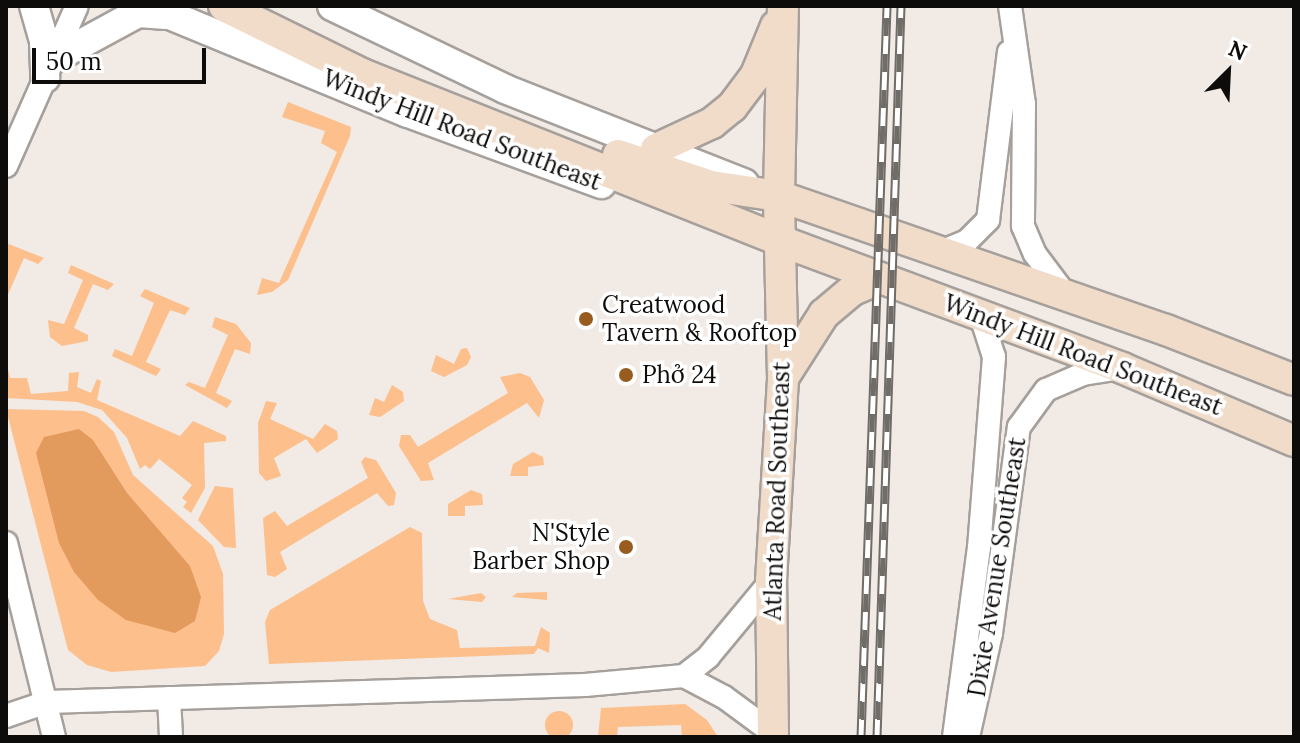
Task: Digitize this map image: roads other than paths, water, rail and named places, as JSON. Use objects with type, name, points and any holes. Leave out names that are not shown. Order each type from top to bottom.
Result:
[{"type":"main road","name":"Windy Hill Road Southeast","points":[[224,6],[362,74],[781,241],[1122,368],[1294,441]]},
{"type":"main road","name":"Windy Hill Road Southeast","points":[[267,6],[363,52],[609,152],[711,186],[779,196],[1065,294],[1294,380]]},
{"type":"main road","name":"Atlanta Road Southeast","points":[[773,735],[771,581],[783,378],[779,196],[783,8]]},
{"type":"main road","points":[[656,149],[712,123],[732,107],[755,77],[783,8]]},
{"type":"main road","points":[[783,378],[824,314],[853,290],[881,278]]},
{"type":"street","points":[[34,6],[50,68]]},
{"type":"street","points":[[6,166],[77,6]]},
{"type":"street","name":"Windy Hill Road Southeast","points":[[332,6],[505,89],[779,196]]},
{"type":"street","points":[[1010,6],[1024,104],[1023,226],[1035,254],[1065,294]]},
{"type":"street","points":[[50,68],[138,13],[159,11]]},
{"type":"street","name":"Windy Hill Road Southeast","points":[[159,11],[502,149],[701,220],[781,241]]},
{"type":"street","points":[[941,252],[981,231],[993,206],[1013,32]]},
{"type":"street","name":"Dixie Avenue Southeast","points":[[954,737],[979,548],[994,357],[980,313]]},
{"type":"street","name":"Dixie Avenue Southeast","points":[[968,737],[991,633],[1015,442],[1025,414],[1063,380],[1122,368]]},
{"type":"street","points":[[6,543],[54,737]]},
{"type":"street","points":[[6,716],[47,702],[585,685],[684,676],[708,657],[771,581]]},
{"type":"street","points":[[684,676],[773,735]]},
{"type":"street","points":[[169,698],[171,737]]},
{"type":"railway","points":[[861,737],[887,6]]},
{"type":"railway","points":[[877,737],[901,6]]},
{"type":"place","name":"Creatwood Tavern & Rooftop","points":[[586,319]]},
{"type":"place","name":"Phở 24","points":[[626,375]]},
{"type":"place","name":"N'Style Barber Shop","points":[[626,547]]}]
